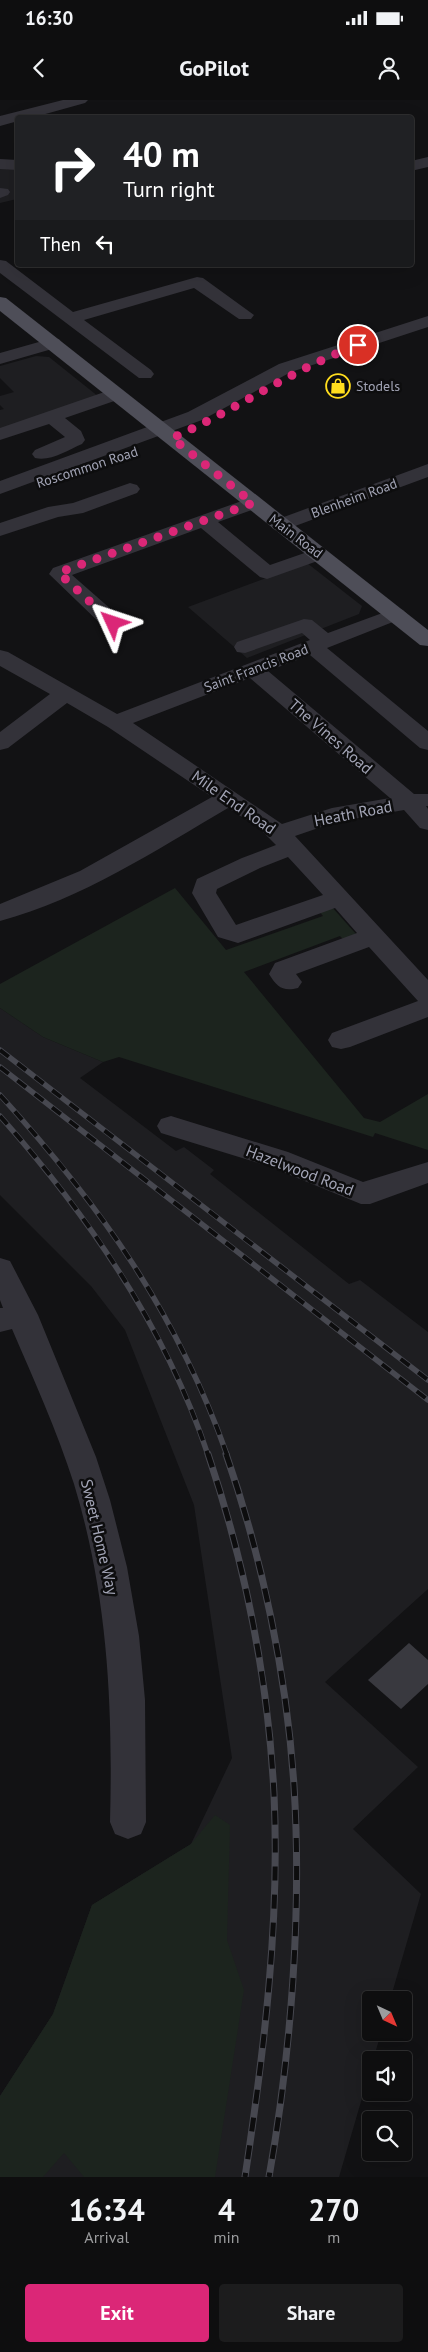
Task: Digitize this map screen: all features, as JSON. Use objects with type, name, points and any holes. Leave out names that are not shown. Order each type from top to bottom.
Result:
[{"type":"main road","name":"Main Road","points":[[0,302],[428,640]]},
{"type":"street","points":[[23,115],[80,100]]},
{"type":"street","points":[[0,121],[15,117]]},
{"type":"street","points":[[414,165],[428,162]]},
{"type":"street","points":[[0,164],[15,165]]},
{"type":"street","points":[[4,268],[145,374]]},
{"type":"street","points":[[70,318],[198,282],[245,315]]},
{"type":"street","points":[[166,434],[231,410],[333,354],[428,321]]},
{"type":"street","points":[[0,359],[53,343]]},
{"type":"street","points":[[0,434],[116,394]]},
{"type":"street","points":[[17,462],[75,440],[74,435],[52,416]]},
{"type":"street","name":"Roscommon Road","points":[[0,488],[166,434]]},
{"type":"street","name":"Roscommon Road","points":[[0,494],[46,481],[166,434]]},
{"type":"street","name":"Blenheim Road","points":[[280,525],[428,470]]},
{"type":"street","points":[[0,530],[55,511],[76,508],[130,489]]},
{"type":"street","points":[[113,623],[60,572],[253,503]]},
{"type":"street","points":[[202,520],[267,572],[319,554]]},
{"type":"street","name":"Saint Francis Road","points":[[116,722],[396,614]]},
{"type":"street","points":[[246,647],[302,625],[307,626],[319,644],[428,743]]},
{"type":"street","name":"Mile End Road","points":[[0,658],[116,722],[229,797],[286,840],[428,996]]},
{"type":"street","name":"The Vines Road","points":[[253,669],[418,800],[428,823]]},
{"type":"street","points":[[0,743],[66,694]]},
{"type":"street","points":[[0,913],[34,902],[86,879],[229,797]]},
{"type":"street","name":"Heath Road","points":[[340,898],[238,935],[227,931],[204,893],[206,885],[244,867],[325,817],[418,800]]},
{"type":"street","points":[[289,982],[282,974],[284,969],[374,936]]},
{"type":"street","points":[[341,1040],[428,1007]]},
{"type":"street","name":"Hazelwood Road","points":[[171,1126],[278,1159],[361,1193],[370,1193],[428,1172]]},
{"type":"street","name":"Sweet Home Way","points":[[0,1269],[12,1317],[80,1458],[94,1498],[119,1619],[127,1680],[130,1733],[128,1822]]},
{"type":"shaded area","points":[[0,165],[15,165],[15,199],[0,203]]},
{"type":"shaded area","points":[[36,356],[49,357],[99,397],[0,430],[0,410],[4,409],[0,405],[0,396],[14,392],[0,378],[0,366]]},
{"type":"shaded area","points":[[307,563],[362,606],[359,614],[247,658],[188,607]]},
{"type":"shaded area","points":[[175,888],[226,950],[323,916],[317,909],[331,906],[356,934],[345,941],[340,936],[244,972],[364,1118],[380,1122],[428,1094],[428,1150],[375,1133],[373,1137],[119,1057],[103,1062],[43,1037],[0,1008],[0,984]]},
{"type":"shaded area","points":[[0,1008],[43,1037],[103,1062],[80,1078],[176,1151],[184,1147],[214,1170],[210,1174],[349,1284],[360,1280],[428,1332],[428,1589],[325,1682],[418,1767],[353,1829],[421,1894],[393,1991],[362,1991],[362,2041],[379,2041],[376,2051],[362,2051],[362,2098],[339,2177],[0,2177],[0,2096],[53,2014],[92,1905],[191,1844],[232,1758],[194,1505],[125,1330],[91,1286],[0,1195]]},
{"type":"shaded area","points":[[215,1815],[230,1825],[227,1940],[244,1990],[215,2177],[84,2177],[64,2153],[43,2177],[0,2177],[0,2096],[53,2014],[92,1905],[191,1844]]},
{"type":"building","points":[[409,1643],[428,1660],[428,1684],[401,1709],[368,1680]]},
{"type":"railway","points":[[0,1050],[428,1380]]},
{"type":"railway","points":[[0,1067],[428,1400]]},
{"type":"railway","points":[[0,1095],[71,1178],[103,1220],[132,1263],[160,1308],[184,1354],[207,1403],[227,1455]]},
{"type":"railway","points":[[0,1116],[64,1193],[122,1275],[170,1363],[191,1408],[208,1455]]},
{"type":"railway","points":[[208,1454],[233,1537],[253,1621],[266,1707],[274,1794],[275,1890],[269,1986],[245,2177]]},
{"type":"railway","points":[[226,1454],[251,1534],[271,1617],[291,1744],[294,1786],[297,1883],[293,1982],[277,2130],[269,2177]]},
{"type":"place","name":"Stodels","points":[[338,386]]},
{"type":"route","points":[[113,623],[59,573],[62,570],[253,503],[172,438],[207,423],[333,354],[358,345]]}]
